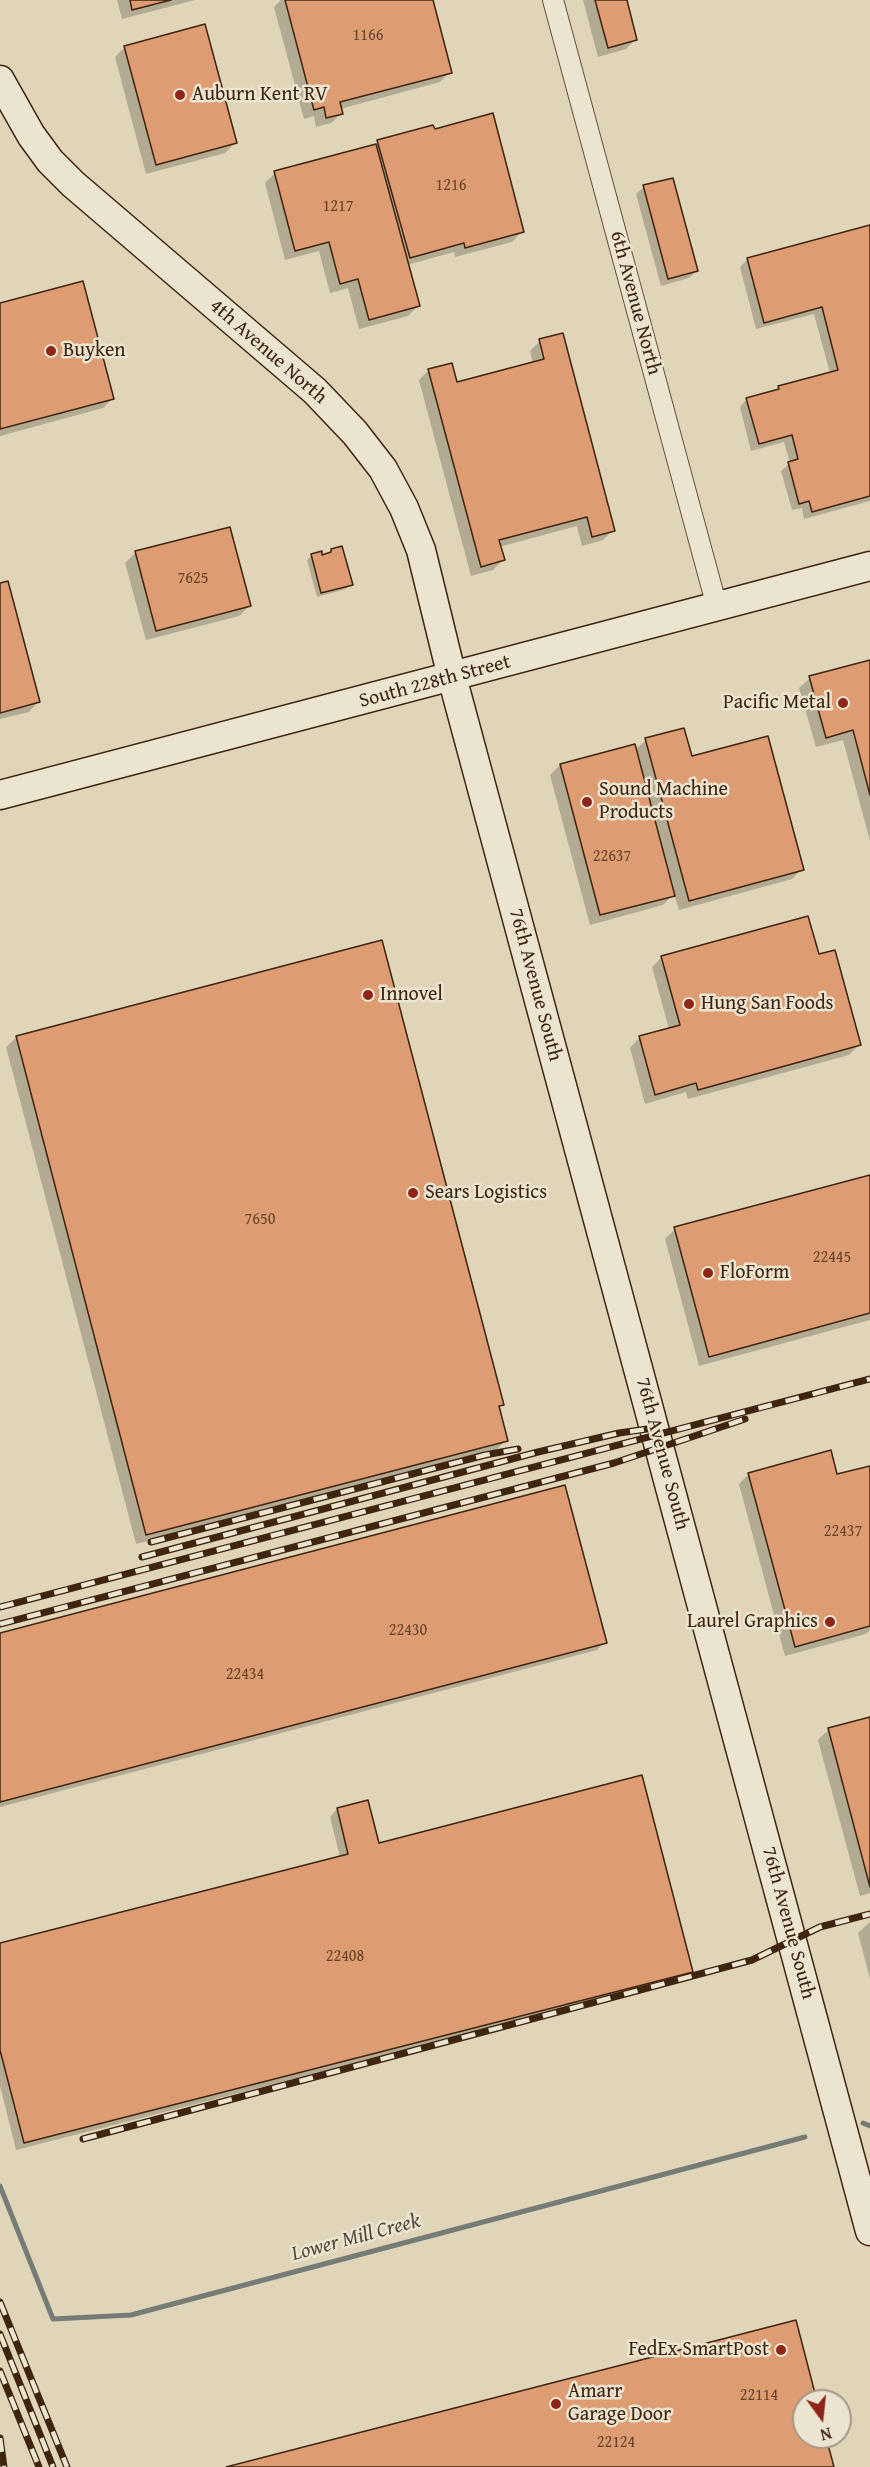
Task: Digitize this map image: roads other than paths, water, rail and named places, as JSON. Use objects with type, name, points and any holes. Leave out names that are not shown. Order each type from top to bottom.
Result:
[{"type":"street","name":"6th Avenue North","points":[[553,0],[717,606]]},
{"type":"street","name":"4th Avenue North","points":[[0,80],[31,135],[50,161],[73,184],[315,391],[356,433],[383,469],[404,508],[420,550],[452,677]]},
{"type":"street","name":"South 228th Street","points":[[0,795],[870,566]]},
{"type":"street","name":"76th Avenue South","points":[[452,677],[870,2231]]},
{"type":"waterway","name":"Lower Mill Creek","points":[[863,2123],[870,2126]]},
{"type":"waterway","name":"Lower Mill Creek","points":[[0,2186],[53,2319],[131,2315],[805,2137]]},
{"type":"railway","points":[[0,1607],[870,1379]]},
{"type":"railway","points":[[0,1624],[614,1463],[745,1419]]},
{"type":"railway","points":[[142,1557],[538,1452],[619,1433],[654,1428]]},
{"type":"railway","points":[[151,1542],[485,1455],[518,1449]]},
{"type":"railway","points":[[83,2139],[752,1960],[820,1927],[870,1914]]},
{"type":"railway","points":[[0,2302],[67,2467]]},
{"type":"railway","points":[[0,2334],[53,2467]]},
{"type":"railway","points":[[0,2371],[39,2467]]},
{"type":"railway","points":[[0,2438],[4,2467]]},
{"type":"place","name":"Auburn Kent RV","points":[[180,95]]},
{"type":"place","name":"Buyken","points":[[51,351]]},
{"type":"place","name":"Pacific Metal","points":[[843,703]]},
{"type":"place","name":"Sound Machine Products","points":[[587,802]]},
{"type":"place","name":"Innovel","points":[[368,995]]},
{"type":"place","name":"Hung San Foods","points":[[689,1004]]},
{"type":"place","name":"Sears Logistics","points":[[413,1193]]},
{"type":"place","name":"FloForm","points":[[708,1273]]},
{"type":"place","name":"Laurel Graphics","points":[[830,1622]]},
{"type":"place","name":"FedEx SmartPost","points":[[781,2350]]},
{"type":"place","name":"Amarr Garage Door","points":[[556,2404]]}]
